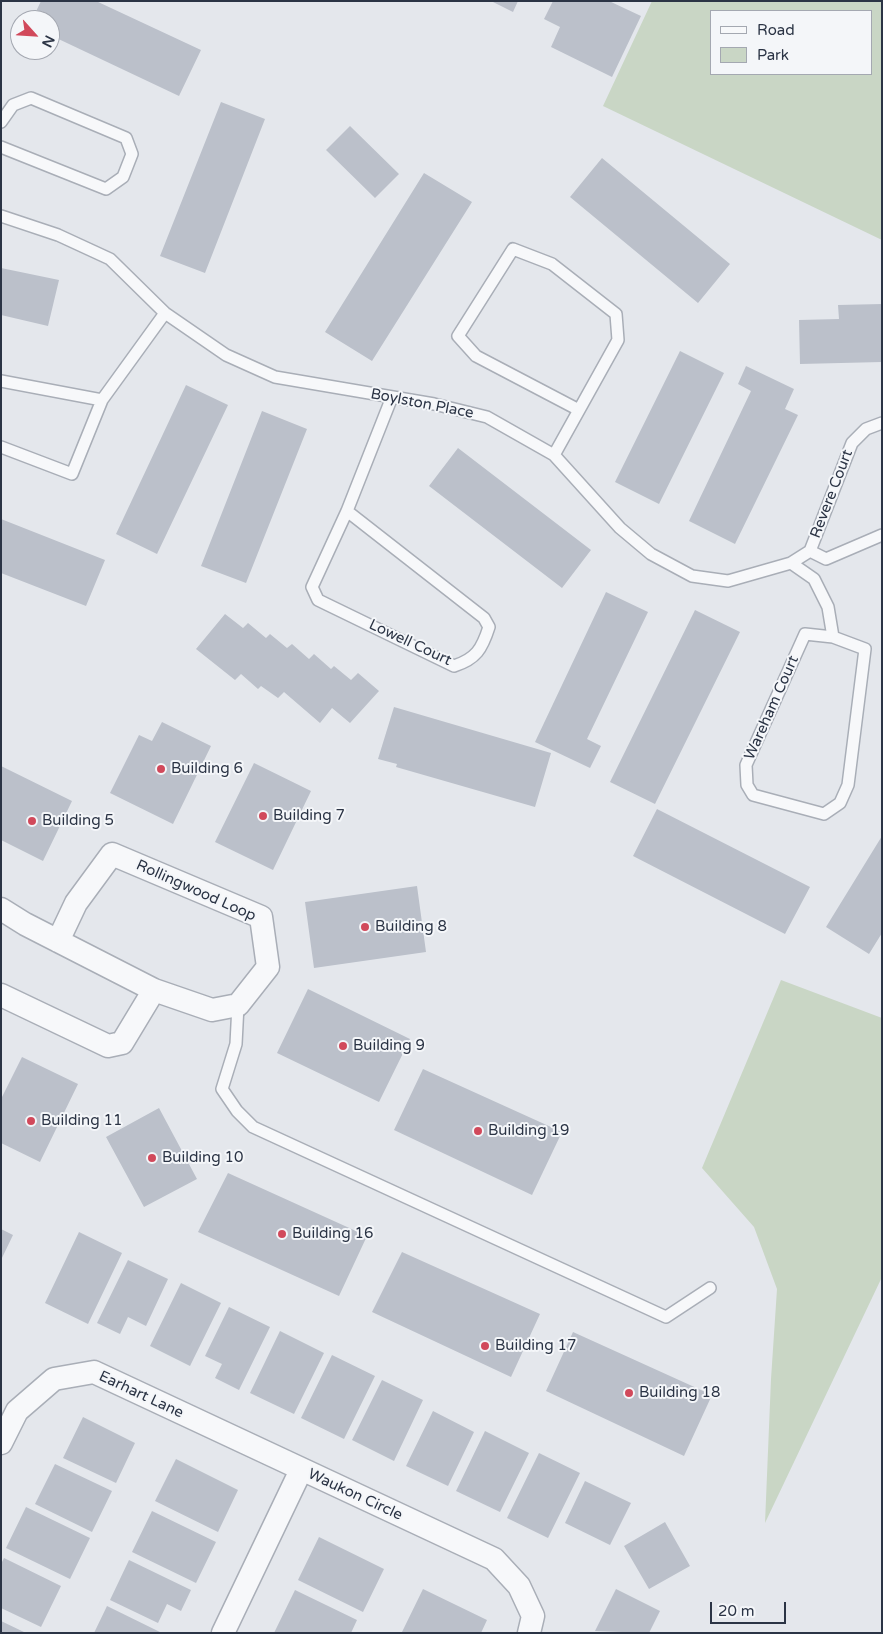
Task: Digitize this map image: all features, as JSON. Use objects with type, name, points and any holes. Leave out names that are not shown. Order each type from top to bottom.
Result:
[{"type":"street","name":"Rollingwood Loop","points":[[58,941],[76,903],[112,854],[261,917],[268,967],[238,1005]]},
{"type":"street","points":[[1,909],[58,941],[154,990],[212,1010],[238,1005]]},
{"type":"street","points":[[1,995],[108,1046],[122,1042],[154,990]]},
{"type":"street","name":"Earhart Lane","points":[[1,1443],[17,1411],[54,1379],[94,1372],[301,1470]]},
{"type":"street","name":"Waukon Circle","points":[[223,1633],[301,1470],[494,1559],[519,1586],[533,1616],[529,1633]]},
{"type":"lane","points":[[1,122],[13,105],[31,98],[126,138],[132,154],[123,177],[106,189],[1,147]]},
{"type":"lane","name":"Boylston Place","points":[[1,216],[58,235],[110,260],[165,313],[226,355],[275,378],[434,404],[487,417],[554,456],[620,528],[651,554],[692,576],[728,581],[791,563],[810,551]]},
{"type":"lane","points":[[554,456],[618,340],[616,314],[552,264],[513,250],[458,336],[476,356],[579,410]]},
{"type":"lane","points":[[1,447],[72,474],[102,400],[165,313]]},
{"type":"lane","points":[[1,381],[102,400]]},
{"type":"lane","name":"Lowell Court","points":[[347,511],[484,618],[489,627],[482,647],[467,662],[454,666],[318,600],[312,587],[347,511],[392,397]]},
{"type":"lane","name":"Revere Court","points":[[882,423],[866,429],[852,443],[810,551],[826,560],[882,535]]},
{"type":"lane","points":[[791,563],[814,579],[828,607],[833,636]]},
{"type":"lane","name":"Wareham Court","points":[[805,634],[833,636],[865,649],[848,785],[840,803],[824,814],[753,795],[747,785],[746,764],[805,634]]},
{"type":"lane","points":[[238,1005],[236,1044],[222,1089],[237,1111],[253,1127],[666,1317],[710,1288]]},
{"type":"green space","points":[[652,1],[882,1],[882,240],[603,106]]},
{"type":"green space","points":[[781,980],[882,1018],[882,1277],[765,1523],[777,1289],[754,1227],[702,1168]]},
{"type":"building","points":[[41,1],[96,1],[201,50],[179,96],[60,40],[60,10],[37,10]]},
{"type":"building","points":[[491,1],[518,1],[513,12]]},
{"type":"building","points":[[553,1],[609,1],[641,16],[612,77],[551,47],[560,27],[544,19]]},
{"type":"building","points":[[221,102],[265,119],[205,273],[160,256]]},
{"type":"building","points":[[350,126],[399,174],[375,198],[326,150]]},
{"type":"building","points":[[602,158],[730,264],[698,303],[570,197]]},
{"type":"building","points":[[424,173],[472,202],[372,361],[325,332]]},
{"type":"building","points":[[1,268],[59,280],[48,326],[1,315]]},
{"type":"building","points":[[882,304],[882,362],[800,364],[799,320],[839,319],[838,305]]},
{"type":"building","points":[[680,351],[724,373],[659,504],[615,482]]},
{"type":"building","points":[[746,366],[794,389],[785,409],[798,415],[735,544],[689,521],[751,391],[738,384]]},
{"type":"building","points":[[186,385],[228,405],[157,554],[116,534]]},
{"type":"building","points":[[262,411],[307,429],[246,583],[201,566]]},
{"type":"building","points":[[458,448],[591,550],[562,588],[429,486]]},
{"type":"building","points":[[1,519],[105,560],[86,606],[1,573]]},
{"type":"building","points":[[606,592],[648,612],[587,739],[601,746],[590,768],[535,742]]},
{"type":"building","points":[[695,610],[740,632],[655,804],[610,782]]},
{"type":"building","points":[[225,614],[243,628],[248,623],[266,638],[270,634],[287,648],[292,644],[309,659],[314,654],[331,669],[334,666],[351,680],[358,673],[379,691],[350,723],[332,708],[320,723],[284,692],[278,698],[261,686],[258,689],[241,674],[235,680],[196,649]]},
{"type":"building","points":[[394,707],[551,753],[535,807],[396,767],[397,764],[378,759]]},
{"type":"building","name":"Building 6","points":[[162,722],[211,746],[173,824],[110,793],[139,735],[152,741]]},
{"type":"building","name":"Building 7","points":[[254,763],[311,791],[273,870],[215,842]]},
{"type":"building","name":"Building 5","points":[[1,766],[72,801],[43,861],[1,840]]},
{"type":"building","points":[[657,809],[810,887],[785,934],[633,856]]},
{"type":"building","points":[[882,836],[882,933],[869,954],[826,927]]},
{"type":"building","name":"Building 8","points":[[417,886],[426,952],[314,968],[305,902]]},
{"type":"building","name":"Building 9","points":[[308,989],[410,1039],[379,1102],[277,1053]]},
{"type":"building","name":"Building 11","points":[[22,1057],[78,1084],[40,1162],[1,1143],[1,1099]]},
{"type":"building","name":"Building 19","points":[[423,1069],[562,1132],[532,1195],[394,1130]]},
{"type":"building","name":"Building 10","points":[[159,1108],[197,1179],[144,1207],[106,1137]]},
{"type":"building","name":"Building 16","points":[[228,1173],[367,1236],[339,1296],[198,1232]]},
{"type":"building","points":[[1,1229],[13,1235],[1,1260]]},
{"type":"building","points":[[79,1232],[122,1253],[88,1324],[45,1303]]},
{"type":"building","name":"Building 17","points":[[402,1252],[540,1314],[511,1377],[372,1312]]},
{"type":"building","points":[[128,1260],[168,1279],[146,1326],[128,1317],[120,1334],[97,1323]]},
{"type":"building","points":[[181,1283],[221,1303],[190,1366],[150,1346]]},
{"type":"building","points":[[229,1307],[270,1327],[239,1390],[215,1378],[222,1364],[205,1356]]},
{"type":"building","points":[[280,1331],[324,1353],[294,1414],[250,1393]]},
{"type":"building","name":"Building 18","points":[[573,1332],[712,1395],[684,1456],[546,1391]]},
{"type":"building","points":[[332,1355],[375,1376],[344,1439],[301,1418]]},
{"type":"building","points":[[382,1380],[423,1400],[394,1461],[352,1440]]},
{"type":"building","points":[[433,1411],[474,1432],[448,1486],[406,1466]]},
{"type":"building","points":[[83,1417],[135,1443],[116,1483],[63,1458]]},
{"type":"building","points":[[485,1431],[529,1453],[500,1512],[456,1491]]},
{"type":"building","points":[[539,1453],[580,1473],[548,1538],[507,1518]]},
{"type":"building","points":[[176,1459],[238,1490],[218,1532],[155,1501]]},
{"type":"building","points":[[55,1464],[112,1491],[92,1532],[35,1504]]},
{"type":"building","points":[[585,1481],[631,1503],[610,1545],[565,1523]]},
{"type":"building","points":[[26,1507],[90,1538],[70,1579],[6,1548]]},
{"type":"building","points":[[152,1511],[216,1542],[196,1583],[132,1552]]},
{"type":"building","points":[[665,1522],[690,1566],[649,1589],[624,1546]]},
{"type":"building","points":[[319,1537],[384,1569],[363,1612],[298,1580]]},
{"type":"building","points":[[4,1558],[61,1586],[41,1627],[1,1608],[1,1564]]},
{"type":"building","points":[[129,1560],[191,1590],[181,1611],[167,1604],[158,1623],[110,1600]]},
{"type":"building","points":[[423,1589],[487,1620],[481,1633],[402,1632]]},
{"type":"building","points":[[616,1589],[660,1611],[649,1633],[595,1631]]},
{"type":"building","points":[[295,1590],[357,1620],[351,1633],[274,1633]]},
{"type":"building","points":[[107,1606],[162,1633],[94,1633]]},
{"type":"building","points":[[1,1621],[26,1633],[1,1633]]},
{"type":"place","name":"Building 6","points":[[161,769]]},
{"type":"place","name":"Building 7","points":[[263,816]]},
{"type":"place","name":"Building 5","points":[[32,821]]},
{"type":"place","name":"Building 8","points":[[365,927]]},
{"type":"place","name":"Building 9","points":[[343,1046]]},
{"type":"place","name":"Building 11","points":[[31,1121]]},
{"type":"place","name":"Building 19","points":[[478,1131]]},
{"type":"place","name":"Building 10","points":[[152,1158]]},
{"type":"place","name":"Building 16","points":[[282,1234]]},
{"type":"place","name":"Building 17","points":[[485,1346]]},
{"type":"place","name":"Building 18","points":[[629,1393]]}]
